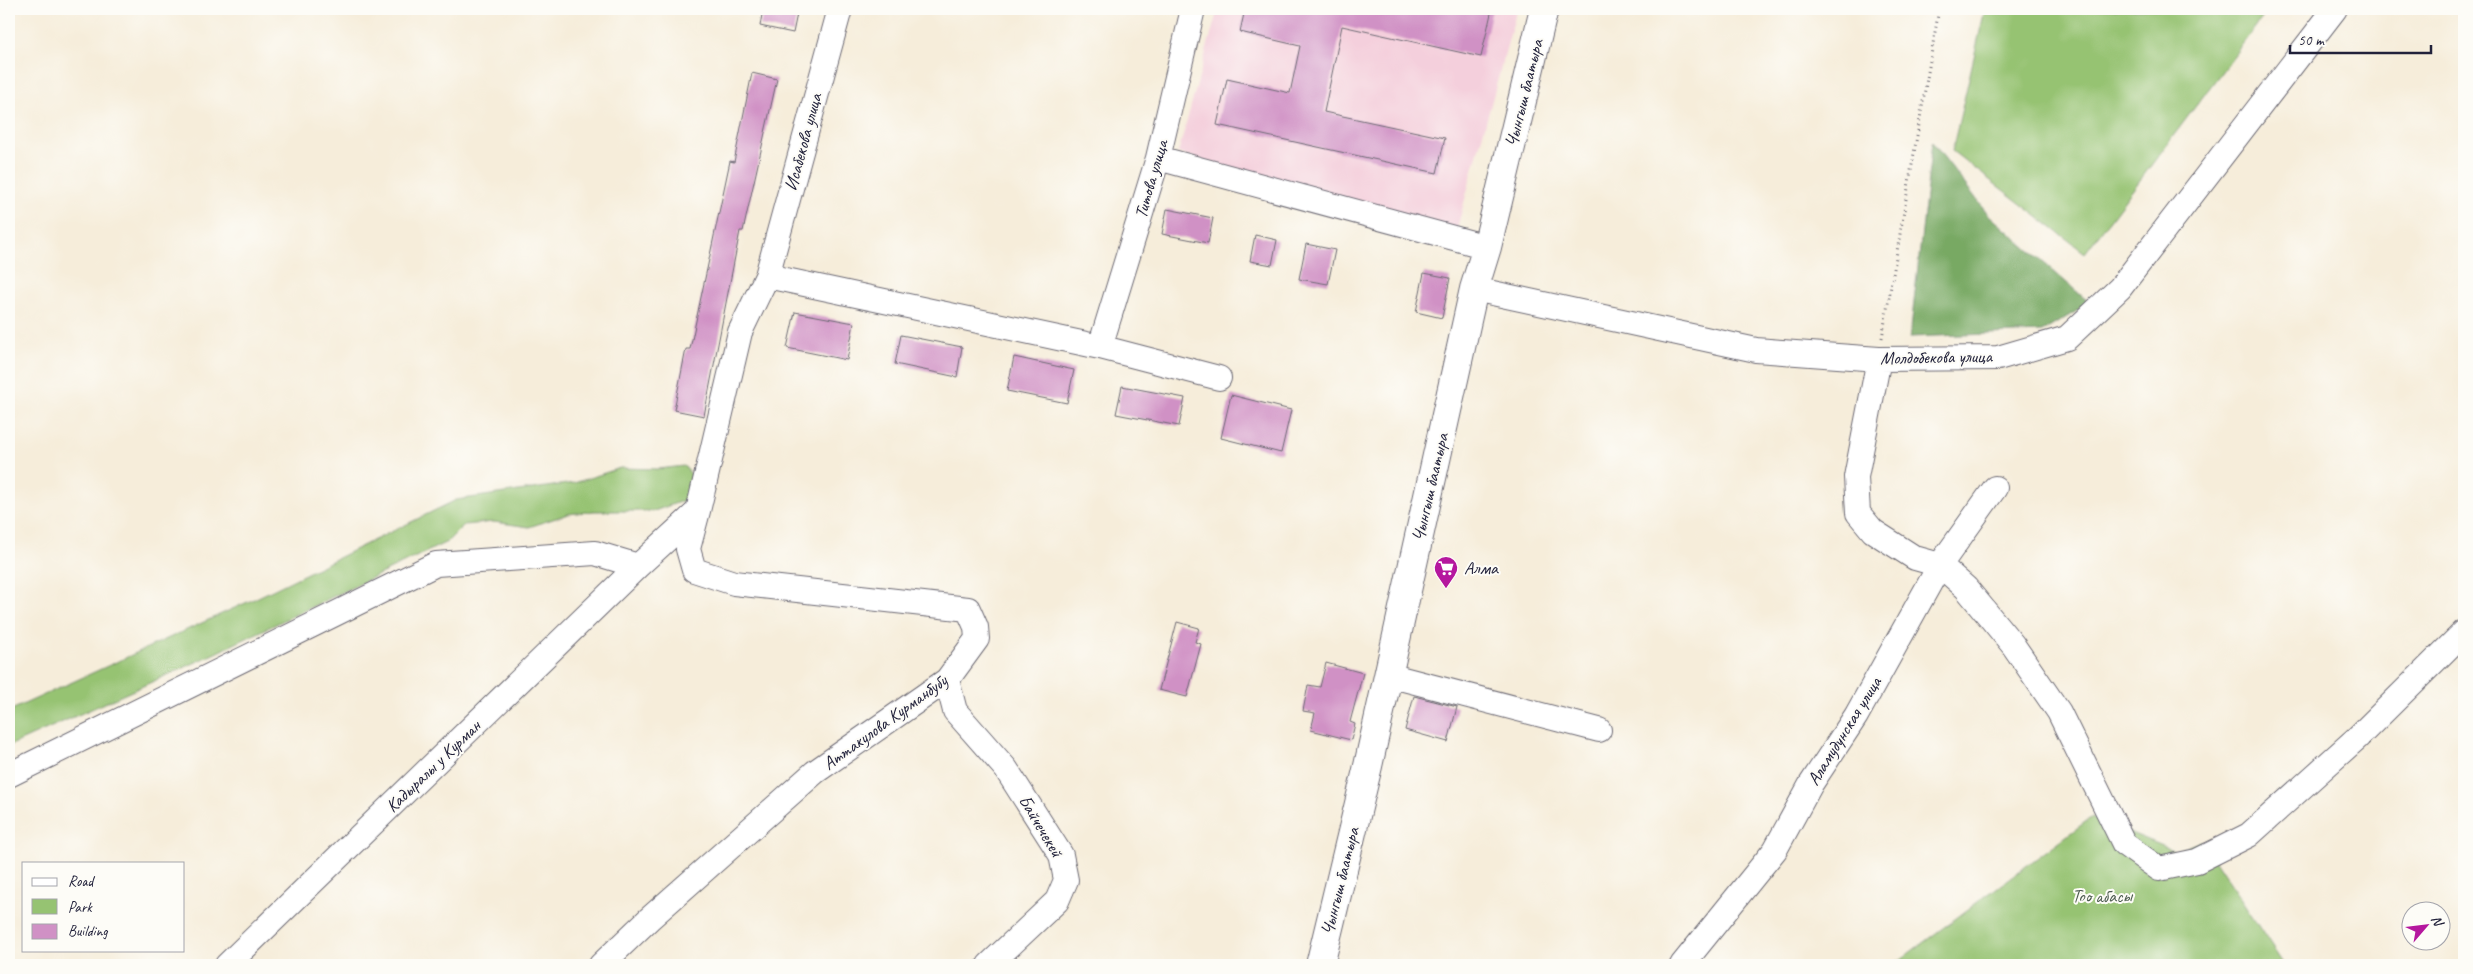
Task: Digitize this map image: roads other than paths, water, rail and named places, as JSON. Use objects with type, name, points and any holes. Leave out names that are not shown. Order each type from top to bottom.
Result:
[{"type":"main road","name":"Чынгыш баатыра","points":[[1320,965],[1388,675],[1474,289],[1486,248],[1544,9]]},
{"type":"street","name":"Исабекова улица","points":[[698,511],[740,332],[767,276],[840,9]]},
{"type":"street","name":"Титова улица","points":[[1100,346],[1158,158],[1193,9]]},
{"type":"street","name":"Молдобекова улица","points":[[1474,289],[1756,350],[1879,358],[1998,358],[2067,338],[2120,288],[2335,9]]},
{"type":"street","points":[[1158,158],[1486,248]]},
{"type":"street","points":[[767,276],[1100,346],[1219,378]]},
{"type":"street","points":[[1879,358],[1856,477],[1858,513],[1873,531],[1880,536],[1915,558],[1940,565],[1966,588],[2014,645],[2059,712],[2124,844],[2160,869],[2197,861],[2249,835],[2358,737],[2464,632]]},
{"type":"street","name":"Аламудунская улица","points":[[1682,965],[1775,850],[1811,784],[1856,716],[1940,565],[1995,488]]},
{"type":"street","name":"Кадыралы у Курман","points":[[226,965],[638,566],[698,511]]},
{"type":"street","name":"Аттакулова Курманбубу","points":[[601,965],[815,772],[946,680],[977,639],[976,627],[968,609],[734,583],[694,570],[688,549],[698,511]]},
{"type":"street","points":[[9,776],[436,564],[595,553],[638,566]]},
{"type":"street","points":[[1388,675],[1599,730]]},
{"type":"street","name":"Байчечекей","points":[[946,680],[955,711],[1006,769],[1061,854],[1066,880],[1057,901],[989,965]]},
{"type":"place","name":"Алма","points":[[1446,589]]},
{"type":"park label","name":"Тоо абасы","points":[[2102,896]]}]
